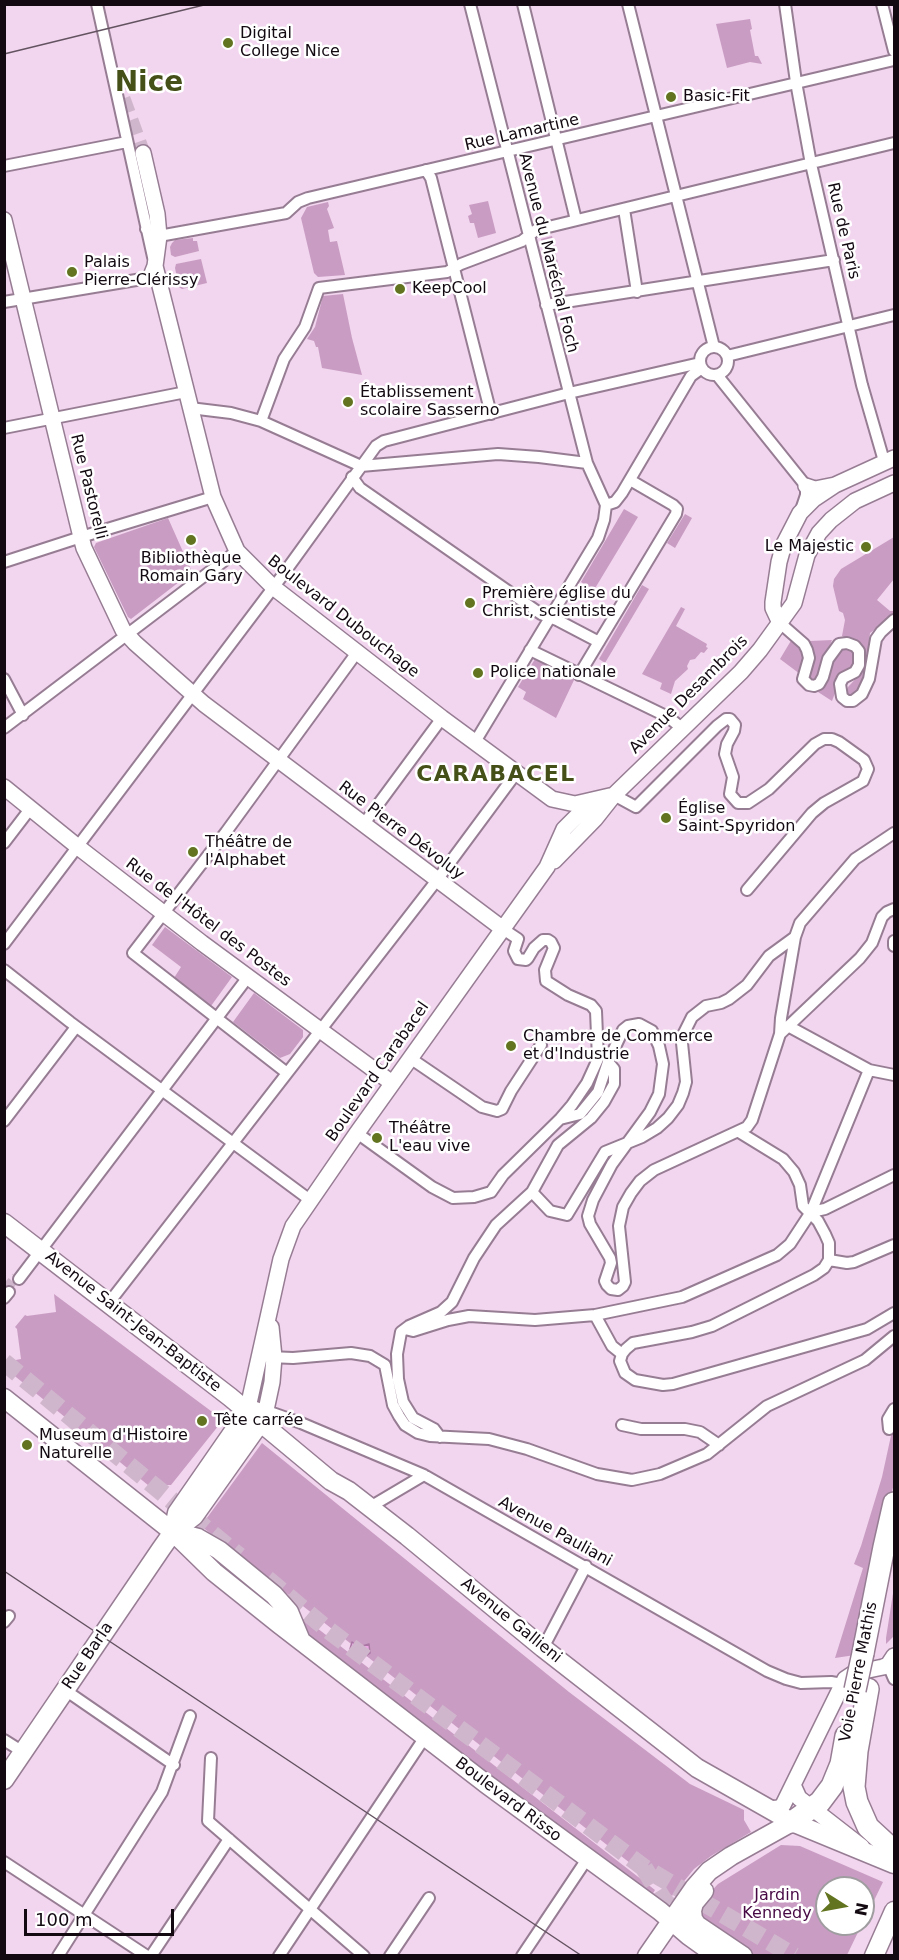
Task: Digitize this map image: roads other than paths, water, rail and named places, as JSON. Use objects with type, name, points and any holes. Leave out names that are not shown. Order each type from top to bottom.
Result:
[{"type":"highway","name":"Voie Pierre Mathis","points":[[883,1661],[884,1547],[894,1503]]},
{"type":"highway","name":"Voie Pierre Mathis","points":[[792,1822],[820,1803],[837,1776],[855,1688],[883,1661],[894,1547]]},
{"type":"highway","name":"Voie Pierre Mathis","points":[[855,1688],[857,1752],[854,1787],[856,1802],[884,1854]]},
{"type":"main road","name":"Boulevard Dubouchage","points":[[143,153],[157,214],[153,233],[152,272],[213,496],[224,526],[237,551],[273,587],[442,718],[552,799],[569,803],[585,803],[614,795]]},
{"type":"main road","name":"Rue Pastorelli","points":[[4,219],[81,537],[112,608],[128,636],[192,694],[278,760]]},
{"type":"main road","points":[[780,623],[773,608],[779,562],[784,544],[800,513],[814,499],[835,485],[889,459]]},
{"type":"main road","name":"Avenue Desambrois","points":[[614,795],[746,667],[794,603],[807,555],[819,533],[836,515],[855,501],[894,483]]},
{"type":"main road","points":[[806,486],[814,489],[835,485]]},
{"type":"main road","name":"Rue Pierre Dévoluy","points":[[278,760],[503,929]]},
{"type":"main road","name":"Rue de l'Hôtel des Postes","points":[[4,787],[78,847],[248,977],[392,1083]]},
{"type":"main road","name":"Boulevard Carabacel","points":[[547,867],[564,829],[580,813],[614,795]]},
{"type":"main road","name":"Boulevard Carabacel","points":[[256,1413],[267,1357],[275,1281],[293,1226],[547,867],[590,824],[614,795]]},
{"type":"main road","points":[[552,799],[564,829]]},
{"type":"main road","name":"Avenue Saint-Jean-Baptiste","points":[[4,1223],[108,1304],[256,1413]]},
{"type":"main road","name":"Boulevard Risso","points":[[4,1398],[173,1532],[214,1572],[302,1642],[586,1859],[670,1920],[694,1934],[717,1956]]},
{"type":"main road","name":"Avenue Gallieni","points":[[256,1413],[331,1481],[370,1507],[543,1648],[696,1768],[792,1822],[884,1854],[894,1864]]},
{"type":"main road","name":"Rue Barla","points":[[4,1780],[173,1532],[194,1516],[256,1413]]},
{"type":"main road","name":"Boulevard Risso","points":[[173,1532],[198,1538],[219,1550],[274,1595],[289,1612],[302,1642]]},
{"type":"main road","points":[[205,1562],[218,1566],[273,1609]]},
{"type":"main road","points":[[768,1809],[779,1808],[783,1805],[855,1688]]},
{"type":"main road","points":[[794,1786],[799,1798],[813,1809],[884,1854]]},
{"type":"main road","points":[[733,1956],[694,1934],[689,1922],[694,1903],[737,1866],[767,1850],[792,1822]]},
{"type":"main road","points":[[647,1956],[670,1920],[709,1871],[792,1822]]},
{"type":"main road","points":[[692,1911],[697,1925],[743,1956]]},
{"type":"main road","points":[[874,1956],[894,1911]]},
{"type":"street","name":"Avenue du Maréchal Foch","points":[[470,4],[587,464],[606,505]]},
{"type":"street","points":[[523,4],[576,220]]},
{"type":"street","points":[[628,4],[714,347]]},
{"type":"street","name":"Rue de Paris","points":[[785,4],[796,82],[812,164],[862,385],[889,459]]},
{"type":"street","points":[[882,4],[894,51]]},
{"type":"street","name":"Boulevard Dubouchage","points":[[97,9],[127,142],[153,233]]},
{"type":"street","name":"Rue Lamartine","points":[[153,233],[286,213],[298,202],[304,200],[894,60]]},
{"type":"street","points":[[4,166],[127,142]]},
{"type":"street","points":[[261,421],[284,359],[305,327],[317,290],[322,286],[447,272],[522,241],[536,230],[894,143]]},
{"type":"street","points":[[426,170],[454,268],[491,414]]},
{"type":"street","points":[[624,209],[637,292]]},
{"type":"street","points":[[546,305],[834,260]]},
{"type":"street","points":[[4,302],[152,272]]},
{"type":"street","points":[[727,357],[894,315]]},
{"type":"street","points":[[475,742],[598,538],[606,505],[615,502],[630,480],[691,376],[701,366],[702,354],[705,350],[714,347],[722,349],[727,357],[725,370],[717,375],[709,374],[701,366]]},
{"type":"street","points":[[4,944],[273,587],[376,446],[384,441],[569,393],[701,366]]},
{"type":"street","points":[[717,375],[806,486],[805,501],[800,513]]},
{"type":"street","points":[[4,428],[186,392]]},
{"type":"street","points":[[190,408],[231,413],[261,421],[361,466],[498,454],[587,464]]},
{"type":"street","points":[[352,477],[360,488],[541,614],[599,642]]},
{"type":"street","points":[[579,675],[677,511],[673,505],[630,480]]},
{"type":"street","points":[[4,562],[213,496]]},
{"type":"street","points":[[4,728],[237,551]]},
{"type":"street","points":[[780,623],[804,644],[807,650],[809,658],[803,679],[804,683],[809,685],[819,684],[828,659],[839,644],[847,643],[855,646],[859,651],[859,665],[855,672],[843,678],[840,684],[842,697],[847,701],[853,701],[862,694],[869,679],[876,639],[894,620]]},
{"type":"street","points":[[530,650],[668,717],[683,729]]},
{"type":"street","points":[[287,1072],[133,953],[358,651]]},
{"type":"street","points":[[4,679],[23,714]]},
{"type":"street","points":[[363,825],[442,718]]},
{"type":"street","points":[[614,795],[636,807],[717,726],[728,719],[733,722],[735,729],[724,754],[733,777],[730,794],[738,802],[748,803],[769,789],[815,744],[824,739],[839,742],[864,760],[868,770],[865,778],[812,813],[747,890]]},
{"type":"street","points":[[108,1304],[437,880],[517,772]]},
{"type":"street","points":[[4,843],[30,809]]},
{"type":"street","points":[[784,1030],[781,1018],[795,937],[803,918],[855,859],[894,833]]},
{"type":"street","points":[[560,1119],[579,1114],[598,1092],[622,1030],[633,1025],[652,1031],[661,1055],[663,1075],[657,1101],[612,1164],[593,1200],[588,1216],[590,1224],[610,1258],[611,1263],[605,1281],[609,1288],[621,1289],[625,1282],[619,1226],[623,1207],[630,1193],[654,1170],[747,1127],[752,1120],[784,1030],[860,958],[873,943],[882,917],[894,909]]},
{"type":"street","points":[[357,1133],[442,1192],[453,1198],[474,1197],[491,1192],[502,1175],[560,1119],[587,1083],[598,1052],[596,1011],[591,1005],[568,995],[546,981],[545,970],[554,948],[551,942],[543,940],[528,958],[522,960],[515,956],[514,951],[519,939],[503,929]]},
{"type":"street","points":[[532,1192],[550,1211],[567,1215],[605,1152],[657,1128],[678,1106],[686,1082],[682,1043],[692,1017],[706,1006],[721,1003],[747,985],[770,956],[795,937]]},
{"type":"street","points":[[894,941],[894,946]]},
{"type":"street","points":[[4,970],[76,1027],[310,1200]]},
{"type":"street","points":[[18,1278],[248,977]]},
{"type":"street","points":[[4,1120],[76,1027]]},
{"type":"street","points":[[784,1030],[869,1070],[894,1075]]},
{"type":"street","points":[[410,1058],[482,1107],[497,1111],[502,1109],[511,1090],[541,1045]]},
{"type":"street","points":[[440,1437],[434,1429],[413,1418],[404,1402],[398,1378],[401,1332],[441,1312],[452,1302],[474,1258],[496,1225],[532,1192],[558,1144],[591,1118],[604,1102],[614,1084],[614,1069],[608,1062]]},
{"type":"street","points":[[405,1329],[413,1331],[469,1316],[535,1320],[595,1315],[682,1297],[777,1255],[790,1244],[811,1212],[869,1070]]},
{"type":"street","points":[[739,1132],[783,1160],[794,1172],[800,1185],[803,1206],[818,1221],[829,1242],[829,1260],[824,1268],[814,1275],[724,1320],[692,1332],[633,1343],[622,1354],[620,1361],[629,1377],[663,1385],[673,1384],[867,1329],[894,1313]]},
{"type":"street","points":[[811,1212],[825,1209],[894,1175]]},
{"type":"street","points":[[829,1260],[854,1262],[894,1245]]},
{"type":"street","points":[[595,1315],[612,1346],[622,1354]]},
{"type":"street","points":[[267,1357],[351,1353],[370,1356],[385,1365],[393,1405],[405,1425],[418,1433],[440,1437],[489,1439],[527,1449],[597,1474],[632,1480],[679,1468],[707,1454],[767,1406],[865,1360],[894,1336]]},
{"type":"street","points":[[889,1429],[888,1419],[894,1409]]},
{"type":"street","name":"Avenue Pauliani","points":[[256,1413],[301,1423],[424,1476],[777,1675],[801,1683],[831,1682],[855,1688]]},
{"type":"street","points":[[622,1425],[641,1429],[685,1429],[700,1432],[719,1445]]},
{"type":"street","points":[[370,1507],[424,1476]]},
{"type":"street","points":[[543,1648],[586,1566]]},
{"type":"street","points":[[65,1690],[174,1765]]},
{"type":"street","points":[[58,1956],[162,1792],[174,1765],[190,1716]]},
{"type":"street","points":[[279,1956],[425,1737]]},
{"type":"street","points":[[4,1740],[23,1752]]},
{"type":"street","points":[[211,1758],[208,1821],[364,1956]]},
{"type":"street","points":[[4,1862],[149,1956],[229,1839]]},
{"type":"street","points":[[522,1956],[586,1859]]},
{"type":"street","points":[[390,1956],[429,1898]]},
{"type":"tunnel","points":[[115,77],[143,153]]},
{"type":"tunnel","points":[[6,1289],[16,1277]]},
{"type":"tunnel","points":[[4,1362],[239,1556]]},
{"type":"tunnel","points":[[267,1579],[327,1629],[643,1867],[794,1956]]},
{"type":"tunnel","points":[[644,1868],[664,1901],[689,1923]]},
{"type":"tram line","points":[[4,54],[208,4]]},
{"type":"tram line","points":[[4,1571],[582,1956]]},
{"type":"place","name":"Digital College Nice","points":[[228,43]]},
{"type":"place","name":"Basic-Fit","points":[[671,97]]},
{"type":"place","name":"Palais Pierre-Clérissy","points":[[72,272]]},
{"type":"place","name":"KeepCool","points":[[400,289]]},
{"type":"place","name":"Établissement scolaire Sasserno","points":[[348,402]]},
{"type":"place","name":"Bibliothèque Romain Gary","points":[[191,540]]},
{"type":"place","name":"Le Majestic","points":[[866,547]]},
{"type":"place","name":"Première église du Christ, scientiste","points":[[470,603]]},
{"type":"place","name":"Police nationale","points":[[478,673]]},
{"type":"place","name":"Église Saint-Spyridon","points":[[666,818]]},
{"type":"place","name":"Théâtre de l'Alphabet","points":[[193,852]]},
{"type":"place","name":"Chambre de Commerce et d'Industrie","points":[[511,1046]]},
{"type":"place","name":"Théâtre L'eau vive","points":[[377,1138]]},
{"type":"place","name":"Tête carrée","points":[[202,1421]]},
{"type":"place","name":"Museum d'Histoire Naturelle","points":[[27,1445]]},
{"type":"district","name":"Nice","points":[[149,84]]},
{"type":"district","name":"CARABACEL","points":[[496,775]]},
{"type":"park label","name":"Jardin Kennedy","points":[[777,1905]]}]
